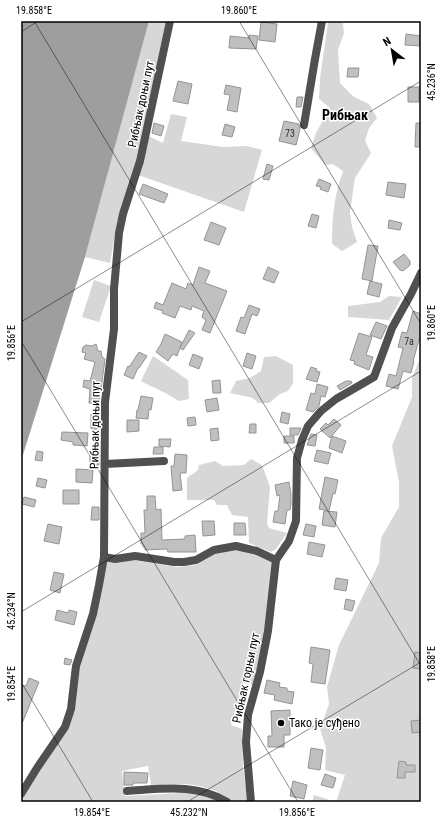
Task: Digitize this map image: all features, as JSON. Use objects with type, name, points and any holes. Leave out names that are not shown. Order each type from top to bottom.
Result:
[{"type":"street","name":"Рибњак доњи пут","points":[[21,794],[65,727],[69,716],[76,666],[93,614],[104,557],[105,402],[114,329],[115,282],[119,233],[123,214],[142,155],[170,21]]},
{"type":"street","points":[[304,125],[322,21]]},
{"type":"street","name":"Рибњак горњи пут","points":[[252,802],[246,742],[248,722],[252,695],[260,672],[268,631],[276,560],[289,541],[296,521],[298,458],[302,440],[308,426],[321,411],[336,399],[374,377],[392,328],[421,273]]},
{"type":"street","points":[[105,464],[164,462]]},
{"type":"street","points":[[104,557],[115,559],[135,556],[174,562],[184,562],[196,560],[214,550],[236,546],[257,551],[276,560]]},
{"type":"street","points":[[127,791],[182,789],[199,790],[219,797],[227,802]]},
{"type":"shaded area","points":[[21,21],[149,21],[85,257],[21,461]]},
{"type":"shaded area","points":[[149,21],[166,21],[136,160],[117,223],[110,263],[85,257]]},
{"type":"shaded area","points":[[328,22],[343,23],[344,33],[338,50],[340,83],[354,97],[369,104],[377,118],[369,128],[365,141],[371,153],[355,178],[350,212],[352,227],[357,242],[342,251],[332,244],[332,234],[336,198],[343,171],[333,164],[325,165],[311,148],[316,133],[330,108],[319,99],[320,78]]},
{"type":"shaded area","points":[[171,114],[187,117],[181,141],[223,147],[247,146],[262,150],[244,212],[138,175],[148,136],[163,143]]},
{"type":"shaded area","points":[[94,280],[111,286],[99,322],[82,317]]},
{"type":"shaded area","points":[[389,296],[402,297],[389,320],[348,317],[348,306],[380,302]]},
{"type":"shaded area","points":[[153,356],[188,380],[189,399],[179,401],[141,381]]},
{"type":"shaded area","points":[[276,356],[293,365],[293,383],[288,391],[280,394],[269,403],[258,403],[253,398],[230,393],[236,381],[250,378],[261,371],[264,357]]},
{"type":"shaded area","points":[[421,356],[421,802],[336,802],[345,775],[325,770],[326,748],[320,729],[329,704],[327,687],[339,645],[379,563],[381,538],[399,507],[399,482],[392,446],[412,397],[412,378]]},
{"type":"shaded area","points":[[251,459],[262,465],[270,487],[267,523],[269,528],[287,533],[276,549],[271,552],[249,543],[248,517],[232,515],[227,505],[217,505],[214,500],[187,500],[187,478],[198,470],[199,465],[215,461],[223,466],[244,465]]},
{"type":"shaded area","points":[[235,549],[253,553],[273,562],[266,629],[253,685],[243,683],[231,725],[242,729],[243,768],[248,802],[232,802],[216,791],[200,786],[186,784],[151,785],[148,766],[122,771],[125,796],[181,793],[199,794],[218,802],[21,802],[21,799],[38,770],[59,740],[107,562],[114,563],[132,560],[177,567],[188,566],[196,565],[215,554]]},
{"type":"shaded area","points":[[314,795],[336,802],[312,802]]},
{"type":"building","points":[[261,22],[277,24],[275,42],[259,40]]},
{"type":"building","points":[[406,34],[421,36],[421,46],[405,45]]},
{"type":"building","points":[[249,35],[258,36],[256,49],[229,48],[230,36],[249,38]]},
{"type":"building","points":[[348,68],[359,68],[358,77],[347,77]]},
{"type":"building","points":[[178,81],[192,84],[188,104],[173,101]]},
{"type":"building","points":[[226,85],[241,88],[237,112],[227,110],[230,95],[224,94]]},
{"type":"building","points":[[408,87],[419,87],[419,102],[408,102]]},
{"type":"building","points":[[297,97],[303,97],[301,107],[296,107]]},
{"type":"building","points":[[284,121],[299,124],[300,129],[296,145],[279,141]]},
{"type":"building","points":[[154,123],[164,126],[161,136],[152,133]]},
{"type":"building","points":[[416,123],[421,123],[421,147],[415,147]]},
{"type":"building","points":[[225,124],[235,127],[232,137],[222,135]]},
{"type":"building","points":[[267,164],[273,166],[269,180],[263,179]]},
{"type":"building","points":[[319,179],[331,184],[328,192],[320,189],[321,187],[316,186]]},
{"type":"building","points":[[388,182],[406,184],[404,198],[386,195]]},
{"type":"building","points":[[143,184],[168,194],[164,203],[139,194]]},
{"type":"building","points":[[312,214],[319,216],[316,228],[308,226]]},
{"type":"building","points":[[389,220],[402,223],[400,230],[388,228]]},
{"type":"building","points":[[211,222],[226,228],[219,245],[204,240]]},
{"type":"building","points":[[368,245],[378,246],[372,281],[362,279]]},
{"type":"building","points":[[404,254],[410,261],[410,265],[403,271],[400,270],[393,262]]},
{"type":"building","points":[[199,267],[210,271],[205,283],[227,291],[210,333],[202,330],[206,320],[202,317],[204,311],[192,306],[191,310],[180,306],[175,318],[154,308],[156,302],[163,305],[172,283],[186,289],[188,283],[193,285]]},
{"type":"building","points":[[268,267],[279,272],[274,283],[263,279]]},
{"type":"building","points":[[370,281],[382,284],[379,297],[367,294]]},
{"type":"building","points":[[249,305],[260,309],[257,316],[252,314],[245,334],[236,331],[241,317],[244,318]]},
{"type":"building","points":[[413,311],[421,314],[421,333],[411,373],[403,371],[398,389],[386,386],[389,374],[396,376],[403,348],[398,347],[402,332],[407,333]]},
{"type":"building","points":[[376,322],[387,326],[381,339],[370,335]]},
{"type":"building","points":[[189,330],[195,333],[183,350],[180,348]]},
{"type":"building","points":[[359,333],[372,337],[366,355],[373,357],[369,370],[354,364],[355,361],[350,360]]},
{"type":"building","points":[[165,334],[182,342],[177,356],[173,354],[168,361],[156,352]]},
{"type":"building","points":[[96,344],[98,351],[101,351],[102,357],[105,359],[99,404],[89,403],[90,389],[83,387],[84,380],[90,381],[95,362],[84,359],[86,353],[82,352],[83,347],[86,345],[92,346]]},
{"type":"building","points":[[139,352],[147,356],[138,368],[133,379],[124,375],[128,366],[129,367]]},
{"type":"building","points":[[247,353],[256,356],[252,369],[243,366]]},
{"type":"building","points":[[193,354],[203,358],[199,369],[189,365]]},
{"type":"building","points":[[311,367],[320,372],[317,382],[306,379]]},
{"type":"building","points":[[220,380],[221,393],[213,393],[212,381]]},
{"type":"building","points":[[346,381],[351,381],[352,383],[340,390],[337,386]]},
{"type":"building","points":[[317,384],[328,387],[325,397],[321,396],[319,406],[313,412],[306,410],[311,393],[315,394]]},
{"type":"building","points":[[141,396],[153,398],[151,410],[149,409],[148,419],[136,418]]},
{"type":"building","points":[[217,398],[219,410],[207,412],[205,400]]},
{"type":"building","points":[[282,412],[290,414],[288,424],[280,422]]},
{"type":"building","points":[[91,414],[99,415],[99,429],[91,429]]},
{"type":"building","points":[[195,417],[196,425],[188,426],[187,418]]},
{"type":"building","points":[[334,419],[341,425],[330,438],[320,429],[326,423],[328,425]]},
{"type":"building","points":[[127,420],[139,420],[139,431],[127,432]]},
{"type":"building","points":[[250,424],[256,424],[256,433],[249,433]]},
{"type":"building","points":[[218,428],[219,440],[211,441],[210,429]]},
{"type":"building","points":[[290,428],[301,428],[298,435],[290,435]]},
{"type":"building","points":[[62,432],[88,433],[87,446],[73,445],[73,442],[61,440]]},
{"type":"building","points":[[311,434],[317,435],[315,446],[307,445]]},
{"type":"building","points":[[284,436],[294,436],[294,443],[284,443]]},
{"type":"building","points":[[332,436],[346,441],[342,453],[329,448]]},
{"type":"building","points":[[159,439],[171,439],[170,447],[159,446]]},
{"type":"building","points":[[154,447],[163,447],[163,454],[153,454]]},
{"type":"building","points":[[90,450],[99,450],[99,465],[90,465]]},
{"type":"building","points":[[317,450],[331,453],[328,464],[314,461]]},
{"type":"building","points":[[37,451],[43,452],[42,461],[35,460]]},
{"type":"building","points":[[175,454],[187,455],[186,473],[180,473],[182,490],[173,491],[171,466],[174,466]]},
{"type":"building","points":[[76,469],[93,470],[92,483],[76,482]]},
{"type":"building","points":[[325,477],[338,480],[329,511],[319,509]]},
{"type":"building","points":[[38,478],[47,480],[45,488],[36,486]]},
{"type":"building","points":[[289,482],[291,504],[290,510],[287,510],[285,524],[273,522],[275,511],[278,511],[280,495],[277,496],[275,485]]},
{"type":"building","points":[[63,490],[79,490],[79,504],[63,504]]},
{"type":"building","points":[[147,496],[155,496],[156,510],[161,509],[162,540],[185,539],[185,536],[195,535],[196,552],[168,552],[167,549],[145,550],[143,544],[141,544],[141,533],[145,533],[144,510],[147,510]]},
{"type":"building","points":[[24,497],[36,500],[34,507],[22,504]]},
{"type":"building","points":[[92,507],[99,507],[99,520],[91,520]]},
{"type":"building","points":[[324,511],[337,512],[335,527],[322,525]]},
{"type":"building","points":[[202,521],[214,521],[215,535],[203,536]]},
{"type":"building","points":[[234,523],[245,523],[246,535],[234,535]]},
{"type":"building","points":[[48,524],[62,527],[59,544],[44,541]]},
{"type":"building","points":[[306,524],[316,526],[314,537],[303,535]]},
{"type":"building","points":[[309,542],[325,545],[322,557],[307,554]]},
{"type":"building","points":[[54,572],[64,574],[60,593],[50,590]]},
{"type":"building","points":[[336,578],[348,580],[346,591],[334,589]]},
{"type":"building","points":[[346,599],[355,601],[352,611],[344,609]]},
{"type":"building","points":[[57,610],[68,613],[69,610],[77,612],[74,625],[55,620]]},
{"type":"building","points":[[311,647],[330,650],[325,684],[311,682],[313,664],[309,663]]},
{"type":"building","points":[[415,652],[421,653],[421,669],[413,668]]},
{"type":"building","points":[[65,658],[72,660],[70,665],[64,664]]},
{"type":"building","points":[[29,678],[39,682],[21,726],[21,685],[26,686]]},
{"type":"building","points":[[267,680],[280,683],[279,687],[287,688],[287,691],[294,692],[292,704],[274,700],[275,695],[264,693]]},
{"type":"building","name":"Тако је суђено","points":[[290,710],[290,735],[284,735],[284,747],[268,747],[268,736],[272,736],[271,711]]},
{"type":"building","points":[[421,720],[421,732],[412,733],[411,721]]},
{"type":"building","points":[[311,748],[323,750],[320,770],[308,768]]},
{"type":"building","points":[[399,761],[406,762],[406,765],[415,765],[415,772],[405,772],[405,778],[397,778]]},
{"type":"building","points":[[124,772],[148,773],[147,783],[133,783],[133,785],[124,785]]},
{"type":"building","points":[[325,774],[336,778],[333,788],[321,785]]},
{"type":"building","points":[[293,781],[307,785],[304,799],[290,796]]},
{"type":"place","name":"Тако је суђено","points":[[281,723]]},
{"type":"district","name":"Рибњак","points":[[345,115]]}]
